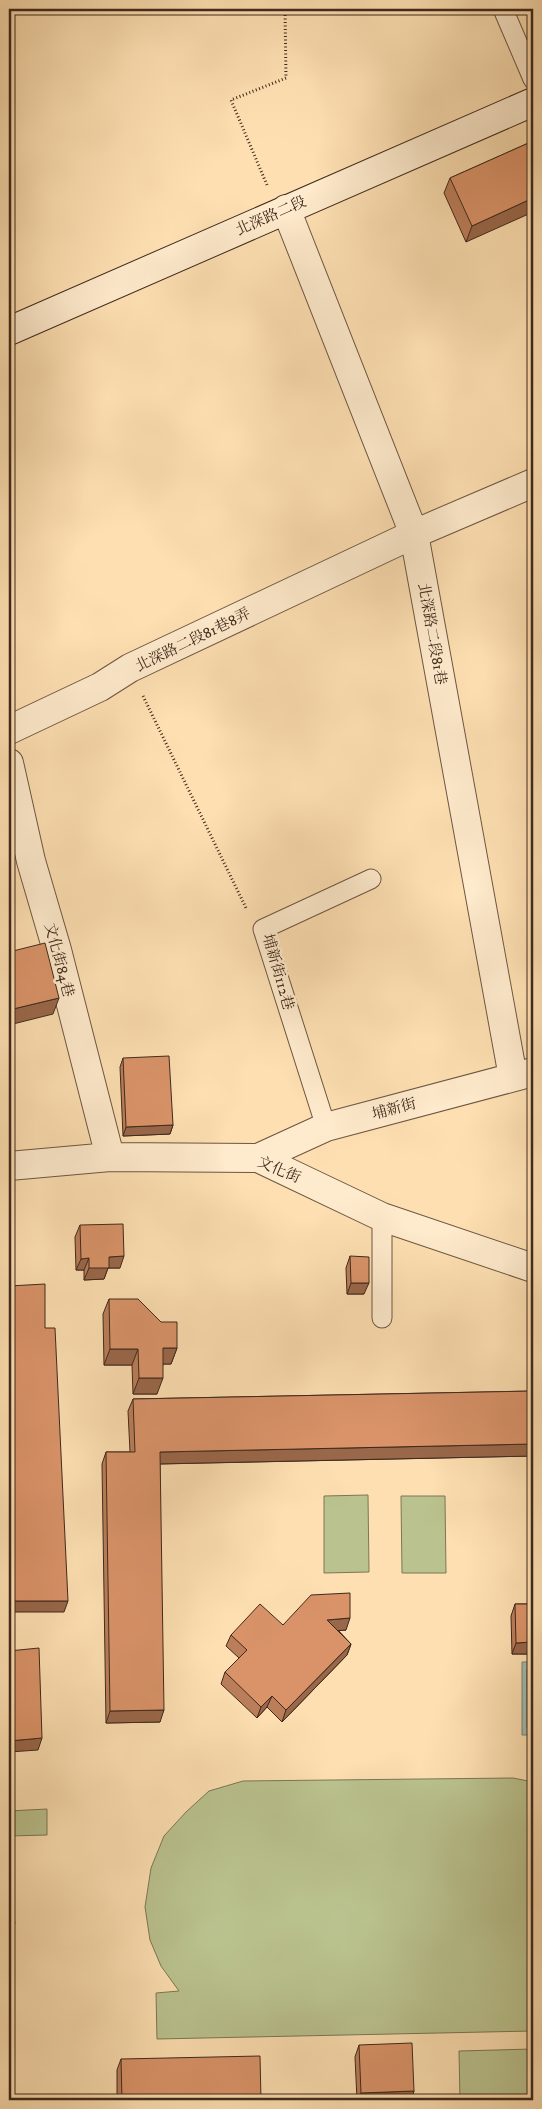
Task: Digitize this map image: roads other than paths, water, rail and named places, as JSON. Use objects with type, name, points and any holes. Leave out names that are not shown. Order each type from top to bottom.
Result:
[{"type":"street","name":"北深路二段","points":[[9,331],[533,102]]},
{"type":"street","name":"北深路二段81巷","points":[[286,209],[414,534],[523,1074]]},
{"type":"street","name":"北深路二段81巷8弄","points":[[9,730],[100,687],[130,668],[414,534],[533,483]]},
{"type":"street","name":"文化街84巷","points":[[9,763],[31,861],[58,950],[110,1157]]},
{"type":"street","name":"埔新街","points":[[258,1158],[326,1127],[523,1074]]},
{"type":"street","name":"文化街","points":[[9,1166],[110,1157],[258,1158],[382,1217],[533,1268]]},
{"type":"lane","points":[[503,9],[533,79]]},
{"type":"lane","name":"埔新街112巷","points":[[326,1127],[263,929],[371,879]]},
{"type":"lane","points":[[382,1217],[382,1318]]},
{"type":"water","points":[[522,1662],[533,1662],[533,1735],[522,1735]]}]
